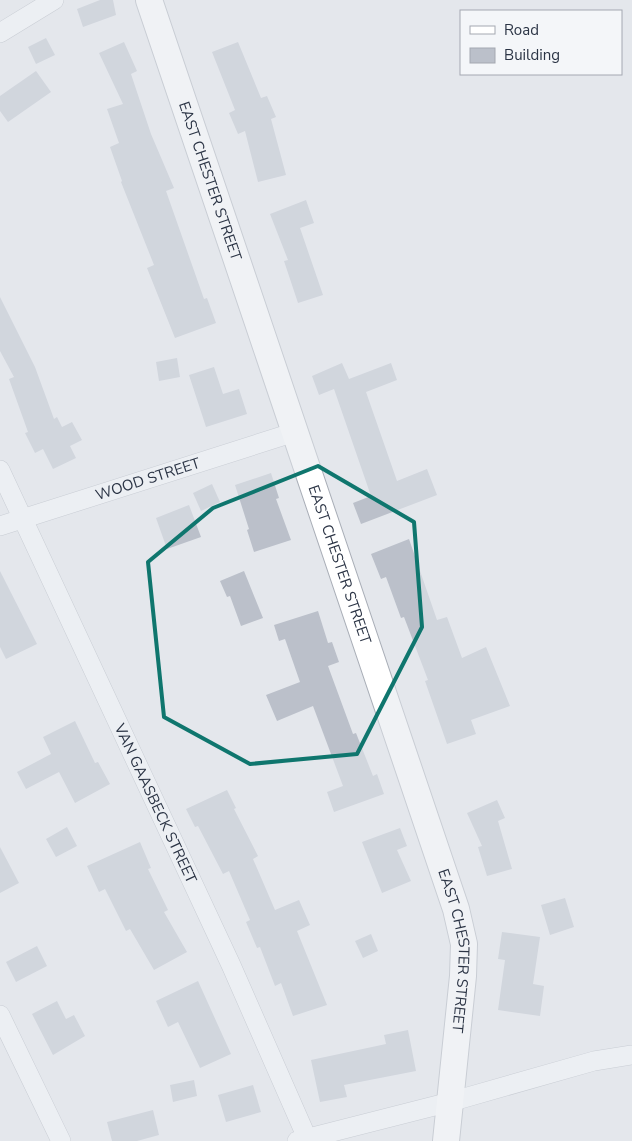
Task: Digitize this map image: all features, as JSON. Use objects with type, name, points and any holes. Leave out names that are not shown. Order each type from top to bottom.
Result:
[{"type":"main road","name":"EAST CHESTER STREET","points":[[149,0],[456,909],[464,944],[463,976],[446,1141]]},
{"type":"street","points":[[0,33],[54,0]]},
{"type":"street","name":"WOOD STREET","points":[[0,526],[295,432]]},
{"type":"street","name":"VAN GAASBECK STREET","points":[[0,470],[231,965],[302,1140]]},
{"type":"street","points":[[0,1015],[61,1141]]},
{"type":"street","points":[[302,1140],[594,1062],[632,1055]]},
{"type":"highlighted area","points":[[318,466],[414,522],[422,627],[357,754],[250,764],[164,717],[148,562],[213,508]]},
{"type":"building","points":[[100,0],[113,0],[116,15],[83,27],[77,9]]},
{"type":"building","points":[[46,38],[55,55],[36,64],[28,47]]},
{"type":"building","points":[[124,42],[137,71],[131,74],[151,134],[174,188],[166,191],[204,299],[207,298],[216,323],[175,338],[147,268],[154,265],[121,182],[110,147],[119,143],[107,109],[123,104],[99,53]]},
{"type":"building","points":[[238,42],[261,98],[267,96],[276,117],[271,119],[286,175],[258,182],[245,131],[238,134],[229,113],[235,110],[212,52]]},
{"type":"building","points":[[36,71],[51,92],[8,122],[0,111],[0,96]]},
{"type":"building","points":[[306,200],[314,223],[300,228],[323,295],[298,303],[284,261],[288,260],[270,214]]},
{"type":"building","points":[[0,297],[35,367],[54,419],[57,417],[62,427],[72,422],[82,440],[70,446],[76,458],[53,469],[43,449],[35,453],[25,433],[28,432],[9,379],[14,377],[0,351]]},
{"type":"building","points":[[177,358],[180,377],[159,381],[156,362]]},
{"type":"building","points":[[342,363],[349,379],[391,363],[397,380],[366,392],[397,481],[427,469],[437,495],[361,524],[353,503],[371,496],[334,389],[319,395],[312,376]]},
{"type":"building","points":[[214,367],[223,394],[239,389],[247,414],[206,427],[189,375]]},
{"type":"building","points":[[271,473],[279,498],[276,499],[291,540],[254,552],[235,485]]},
{"type":"building","points":[[212,484],[220,502],[201,511],[193,493]]},
{"type":"building","points":[[189,505],[201,537],[167,549],[156,518]]},
{"type":"building","points":[[409,539],[437,620],[447,617],[462,658],[486,647],[510,706],[471,720],[476,734],[447,744],[425,681],[428,680],[404,617],[401,618],[386,577],[381,579],[371,554]]},
{"type":"building","points":[[0,571],[37,644],[6,659],[0,647]]},
{"type":"building","points":[[244,571],[263,618],[241,626],[230,596],[227,597],[220,581]]},
{"type":"building","points":[[318,611],[328,643],[332,642],[339,662],[328,666],[353,734],[356,733],[373,776],[377,774],[384,794],[334,812],[327,792],[343,786],[313,706],[277,721],[266,695],[300,682],[285,639],[279,641],[274,625]]},
{"type":"building","points":[[75,721],[95,763],[98,762],[110,784],[75,803],[59,772],[26,789],[17,772],[51,754],[43,737]]},
{"type":"building","points":[[227,790],[236,808],[234,809],[258,856],[253,859],[275,910],[299,900],[310,925],[297,931],[327,1005],[293,1016],[281,983],[275,986],[260,947],[257,948],[246,922],[250,920],[229,871],[223,874],[198,826],[195,827],[186,809]]},
{"type":"building","points":[[497,800],[505,818],[498,821],[512,869],[487,876],[478,847],[482,846],[467,813]]},
{"type":"building","points":[[67,827],[77,846],[56,857],[46,839]]},
{"type":"building","points":[[400,828],[407,846],[397,850],[411,881],[382,893],[362,842]]},
{"type":"building","points":[[140,842],[151,868],[148,869],[168,910],[164,912],[187,952],[154,970],[130,929],[126,931],[105,889],[99,892],[87,866]]},
{"type":"building","points":[[0,847],[19,883],[0,893]]},
{"type":"building","points":[[565,898],[574,927],[550,935],[541,905]]},
{"type":"building","points":[[502,932],[540,937],[533,984],[544,986],[540,1016],[498,1010],[505,960],[498,959]]},
{"type":"building","points":[[371,934],[378,951],[363,958],[355,941]]},
{"type":"building","points":[[37,946],[47,966],[16,982],[6,962]]},
{"type":"building","points":[[198,981],[231,1054],[200,1068],[178,1022],[168,1027],[156,1001]]},
{"type":"building","points":[[57,1001],[66,1019],[74,1015],[85,1036],[53,1055],[32,1014]]},
{"type":"building","points":[[408,1030],[416,1071],[344,1085],[347,1097],[320,1102],[311,1060],[386,1044],[384,1035]]},
{"type":"building","points":[[194,1080],[197,1096],[173,1102],[170,1085]]},
{"type":"building","points":[[253,1085],[261,1112],[226,1122],[218,1095]]},
{"type":"building","points":[[153,1110],[159,1135],[137,1141],[112,1141],[107,1122]]}]
